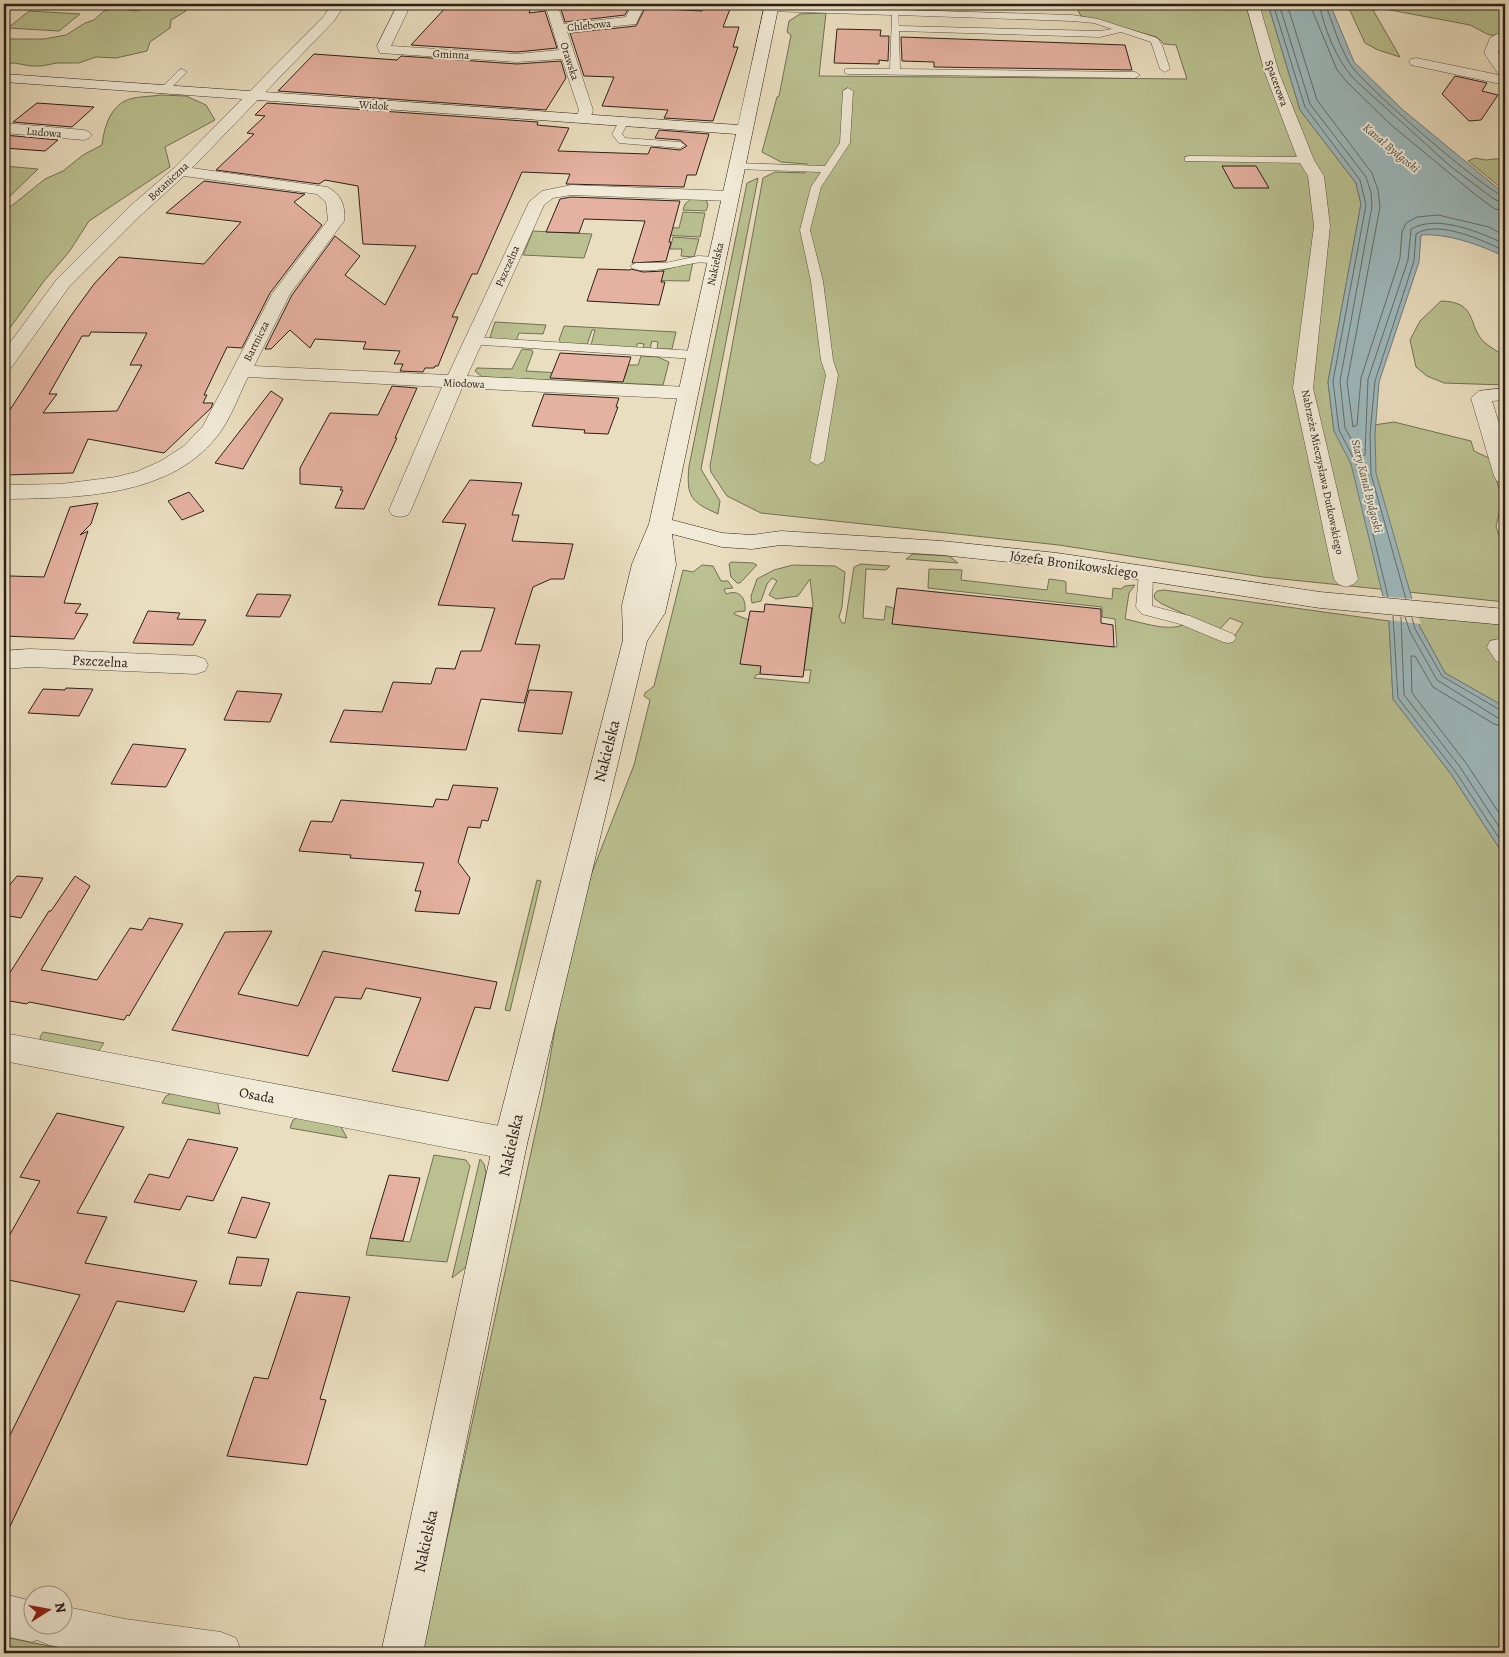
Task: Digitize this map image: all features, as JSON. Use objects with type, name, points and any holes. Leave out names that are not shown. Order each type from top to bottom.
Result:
[{"type":"street","name":"Botaniczna","points":[[4,364],[63,283],[135,211],[180,172],[329,18],[338,4]]},
{"type":"street","name":"Gminna","points":[[404,4],[384,46],[385,50],[517,58],[568,54]]},
{"type":"street","name":"Orawska","points":[[551,4],[586,110],[584,120]]},
{"type":"street","name":"Chlebowa","points":[[560,28],[630,21],[638,4]]},
{"type":"street","name":"Spacerowa","points":[[1252,4],[1272,73],[1306,160]]},
{"type":"street","name":"Nakielska","points":[[402,1653],[421,1556],[510,1144],[635,640],[653,613],[665,565],[660,524],[771,6]]},
{"type":"street","points":[[1497,38],[1491,53],[1505,74]]},
{"type":"street","points":[[1416,62],[1505,82]]},
{"type":"street","name":"Widok","points":[[6,81],[165,90],[744,130]]},
{"type":"street","name":"Ludowa","points":[[4,128],[84,135]]},
{"type":"street","name":"Nabrzeże Mieczysława Dutkowskiego","points":[[1306,160],[1316,176],[1322,226],[1303,388],[1346,579]]},
{"type":"street","name":"Bartnicza","points":[[4,492],[77,490],[108,486],[146,477],[162,470],[189,453],[202,442],[212,428],[281,294],[303,262],[334,225],[337,212],[334,200],[326,193],[313,188],[180,172]]},
{"type":"street","name":"Pszczelna","points":[[400,510],[454,382],[532,209],[537,202],[548,194],[563,190],[730,196]]},
{"type":"street","name":"Miodowa","points":[[241,371],[687,394]]},
{"type":"street","points":[[1505,394],[1486,395],[1482,398],[1505,476]]},
{"type":"street","name":"Józefa Bronikowskiego","points":[[660,524],[722,540],[752,542],[781,538],[942,548],[1057,560],[1281,595],[1366,605],[1505,617]]},
{"type":"street","name":"Pszczelna","points":[[4,660],[30,658],[196,666]]},
{"type":"street","name":"Osada","points":[[4,1048],[510,1144]]},
{"type":"street","points":[[4,1616],[22,1619]]},
{"type":"street","points":[[72,1629],[125,1640],[221,1653]]},
{"type":"lane","points":[[830,10],[839,4]]},
{"type":"lane","points":[[771,6],[830,10],[895,8],[1072,18],[1095,21],[1148,37],[1156,42],[1165,69]]},
{"type":"lane","points":[[895,8],[895,71]]},
{"type":"lane","points":[[896,28],[1100,34],[1123,30]]},
{"type":"lane","points":[[848,71],[1135,75]]},
{"type":"lane","points":[[165,90],[182,72]]},
{"type":"lane","points":[[817,460],[832,375],[827,360],[817,281],[806,230],[816,187],[845,143],[848,91]]},
{"type":"lane","points":[[623,122],[617,134],[622,141],[680,145]]},
{"type":"lane","points":[[1189,159],[1306,160]]},
{"type":"lane","points":[[736,166],[827,169]]},
{"type":"lane","points":[[636,266],[665,266],[698,259],[716,260]]},
{"type":"lane","points":[[473,341],[695,355]]},
{"type":"lane","points":[[1146,574],[1144,607],[1147,610],[1185,620],[1228,638]]},
{"type":"green space","points":[[154,4],[181,4],[185,6],[186,11],[171,20],[170,28],[150,42],[147,51],[116,58],[96,57],[79,63],[57,63],[41,66],[14,63],[4,64],[4,39],[44,39],[66,35],[85,23],[94,20],[104,11],[114,8],[137,11]]},
{"type":"green space","points":[[1080,4],[1268,4],[1300,110],[1356,183],[1361,204],[1328,382],[1334,431],[1394,422],[1471,441],[1474,451],[1489,458],[1500,491],[1500,510],[1496,526],[1505,556],[1505,602],[1263,577],[1059,545],[761,513],[727,496],[711,472],[710,466],[763,178],[775,172],[805,173],[807,164],[781,162],[762,152],[777,97],[779,96],[791,35],[787,32],[789,21],[800,14],[826,13],[819,76],[1187,79],[1176,45],[1164,44],[1157,37],[1081,16],[1078,11],[1081,8]]},
{"type":"green space","points":[[1347,4],[1505,4],[1505,38],[1487,34],[1470,25],[1385,9],[1373,10],[1400,57],[1378,50],[1365,43]]},
{"type":"green space","points":[[29,11],[80,14],[59,31],[8,28]]},
{"type":"green space","points":[[160,95],[186,96],[206,105],[215,120],[165,147],[170,167],[89,221],[69,252],[44,281],[4,336],[4,212],[45,179],[63,171],[83,155],[102,145],[104,132],[111,114],[125,101],[133,98]]},
{"type":"green space","points":[[1475,158],[1486,160],[1505,158],[1505,191],[1468,161]]},
{"type":"green space","points":[[4,166],[38,169],[4,202]]},
{"type":"green space","points":[[758,178],[701,469],[720,501],[718,514],[702,506],[692,497],[688,485],[689,466],[747,183]]},
{"type":"green space","points":[[691,199],[706,199],[708,205],[706,211],[683,210],[685,204]]},
{"type":"green space","points":[[683,212],[705,213],[700,237],[642,234],[644,226],[679,228]]},
{"type":"green space","points":[[533,231],[592,234],[584,258],[523,255]]},
{"type":"green space","points":[[673,237],[699,239],[694,257],[681,256],[682,249],[670,249]]},
{"type":"green space","points":[[693,262],[689,281],[627,280],[661,276],[663,270]]},
{"type":"green space","points":[[1441,301],[1453,302],[1467,310],[1479,336],[1487,345],[1505,356],[1505,385],[1444,383],[1427,376],[1416,367],[1410,340],[1420,321]]},
{"type":"green space","points":[[495,322],[546,325],[543,334],[519,333],[516,341],[494,340],[490,337]]},
{"type":"green space","points":[[564,326],[676,332],[672,349],[657,349],[658,342],[652,341],[650,349],[643,348],[644,344],[638,343],[636,348],[591,345],[595,330],[592,330],[587,345],[562,344],[559,340]]},
{"type":"green space","points":[[522,349],[532,350],[533,352],[526,371],[625,377],[628,365],[638,365],[641,356],[658,357],[669,362],[663,385],[482,377],[475,371],[477,368],[512,369]]},
{"type":"green space","points":[[913,554],[949,556],[958,563],[906,559]]},
{"type":"green space","points":[[731,562],[753,563],[757,565],[740,583],[737,583],[731,577],[729,564]]},
{"type":"green space","points":[[861,564],[890,566],[886,570],[866,569],[863,618],[884,620],[886,606],[973,632],[1117,647],[1115,619],[1102,617],[1102,607],[928,588],[929,569],[962,570],[961,580],[1047,590],[1049,579],[1064,581],[1066,582],[1066,593],[1112,599],[1113,588],[1121,589],[1125,586],[1135,585],[1129,593],[1125,619],[1161,627],[1179,626],[1193,618],[1155,599],[1154,595],[1157,591],[1164,590],[1389,621],[1393,699],[1451,774],[1505,857],[1505,1653],[422,1653],[544,1093],[566,965],[591,875],[634,765],[650,700],[644,696],[654,686],[683,570],[693,572],[702,565],[713,566],[721,581],[728,581],[733,588],[724,589],[726,594],[735,593],[743,599],[745,611],[735,612],[734,614],[749,620],[761,666],[760,674],[754,678],[809,683],[811,670],[804,670],[813,604],[810,579],[798,596],[776,599],[769,595],[777,581],[772,578],[767,584],[761,601],[752,603],[751,596],[757,579],[774,570],[793,565],[835,566],[845,572],[842,607],[839,617],[842,623],[845,623],[854,567]],"holes":[[[1230,618],[1243,623],[1230,643],[1221,640],[1220,629]]]},
{"type":"green space","points":[[1414,609],[1505,617],[1505,710],[1498,703],[1445,673],[1420,627]]},
{"type":"green space","points":[[537,880],[541,881],[510,1011],[505,1010]]},
{"type":"green space","points":[[43,1032],[104,1043],[98,1052],[41,1043],[40,1037]]},
{"type":"green space","points":[[174,1092],[217,1100],[220,1114],[162,1103],[166,1096]]},
{"type":"green space","points":[[300,1116],[339,1123],[347,1138],[290,1128],[293,1120]]},
{"type":"green space","points":[[434,1155],[466,1160],[470,1166],[447,1262],[366,1255],[370,1238],[410,1242]]},
{"type":"green space","points":[[480,1159],[484,1164],[486,1173],[466,1267],[452,1278]]},
{"type":"green space","points":[[4,1637],[84,1653],[4,1653]]},
{"type":"water","points":[[1268,4],[1330,4],[1354,62],[1403,110],[1505,194],[1505,257],[1485,248],[1453,238],[1421,235],[1419,262],[1379,382],[1375,434],[1376,473],[1420,627],[1445,673],[1498,703],[1505,710],[1505,857],[1451,774],[1393,699],[1389,621],[1351,464],[1334,431],[1328,382],[1361,204],[1356,183],[1300,110]]},
{"type":"pier","points":[[1380,596],[1414,599],[1421,624],[1387,620]]},
{"type":"building","points":[[601,4],[622,4],[621,7],[629,7],[625,15],[565,22],[561,9]]},
{"type":"building","points":[[705,4],[732,4],[723,27],[739,27],[733,47],[738,47],[713,121],[664,118],[668,110],[602,106],[614,77],[584,76],[570,33],[636,26],[645,8],[702,11]]},
{"type":"building","points":[[448,5],[531,8],[529,13],[545,11],[557,48],[517,52],[411,45]]},
{"type":"building","points":[[837,29],[881,30],[880,36],[889,36],[888,61],[879,60],[879,64],[834,63]]},
{"type":"building","points":[[901,37],[1125,45],[1132,70],[934,67],[934,62],[902,61]]},
{"type":"building","points":[[314,54],[397,60],[401,56],[517,64],[561,61],[566,78],[546,110],[278,91]]},
{"type":"building","points":[[1455,76],[1487,83],[1482,91],[1498,95],[1481,120],[1469,121],[1442,94]]},
{"type":"building","points":[[37,103],[94,107],[72,127],[13,122]]},
{"type":"building","points":[[267,103],[538,122],[537,125],[569,128],[558,151],[648,154],[651,147],[680,150],[687,146],[680,140],[655,138],[659,130],[709,134],[696,175],[687,175],[684,187],[566,184],[570,174],[522,172],[477,274],[472,274],[452,317],[458,317],[438,366],[425,368],[423,372],[400,371],[403,364],[394,364],[400,351],[363,349],[366,342],[315,339],[310,348],[290,330],[271,349],[265,349],[292,295],[335,236],[360,256],[345,275],[385,305],[416,246],[363,244],[358,186],[325,180],[319,184],[216,170],[254,134],[247,133],[265,116],[255,115]]},
{"type":"building","points":[[4,135],[58,140],[45,151],[4,148]]},
{"type":"building","points":[[1222,166],[1256,166],[1269,188],[1234,188]]},
{"type":"building","points":[[204,181],[305,194],[294,202],[322,225],[270,293],[242,348],[227,347],[204,395],[207,395],[203,403],[213,403],[211,408],[164,453],[88,439],[73,473],[4,475],[4,419],[70,317],[94,284],[119,257],[204,264],[241,222],[166,213]],"holes":[[[91,332],[147,333],[130,365],[142,365],[117,411],[43,413],[57,394],[49,394],[82,336],[89,336]]]},
{"type":"building","points":[[571,197],[680,201],[666,261],[632,263],[645,221],[584,219],[579,233],[546,232],[560,199]]},
{"type":"building","points":[[598,269],[631,269],[643,272],[664,271],[661,282],[665,282],[659,305],[587,301]]},
{"type":"building","points":[[560,353],[631,357],[623,382],[550,378]]},
{"type":"building","points":[[392,386],[417,388],[395,438],[397,438],[364,509],[335,508],[343,490],[340,490],[342,487],[300,484],[300,468],[330,413],[378,415]]},
{"type":"building","points":[[271,391],[283,399],[243,469],[215,463]]},
{"type":"building","points":[[544,394],[619,398],[616,407],[618,407],[608,434],[584,433],[585,430],[532,426]]},
{"type":"building","points":[[470,480],[522,483],[512,515],[519,515],[512,541],[573,544],[564,579],[551,579],[533,587],[515,644],[540,645],[524,703],[481,699],[466,750],[330,742],[344,710],[382,712],[393,682],[431,684],[436,668],[455,669],[461,651],[481,651],[495,608],[438,605],[466,524],[442,522]]},
{"type":"building","points":[[189,492],[204,511],[182,520],[168,501]]},
{"type":"building","points":[[98,503],[91,524],[80,535],[88,531],[64,603],[81,604],[75,613],[88,614],[74,639],[4,636],[4,587],[10,576],[44,577],[70,507]]},
{"type":"building","points":[[897,588],[1101,609],[1101,623],[1113,625],[1114,647],[892,624]]},
{"type":"building","points":[[257,594],[291,595],[280,617],[246,616]]},
{"type":"building","points":[[765,604],[812,608],[803,677],[760,674],[761,666],[740,664],[750,611],[764,612]]},
{"type":"building","points":[[148,611],[180,613],[177,619],[206,620],[193,645],[133,643]]},
{"type":"building","points":[[66,688],[93,689],[79,716],[28,713],[43,689],[65,690]]},
{"type":"building","points":[[529,690],[572,692],[562,734],[518,731]]},
{"type":"building","points":[[237,691],[282,694],[270,722],[224,720]]},
{"type":"building","points":[[133,744],[186,749],[166,787],[111,784]]},
{"type":"building","points":[[453,785],[498,788],[488,821],[482,820],[480,828],[468,827],[458,862],[470,878],[459,914],[415,911],[421,891],[415,891],[424,863],[350,858],[351,855],[299,851],[311,821],[332,822],[341,800],[433,807],[436,799],[448,800]]},
{"type":"building","points":[[17,876],[43,878],[21,918],[4,915],[4,892]]},
{"type":"building","points":[[75,876],[90,886],[41,970],[97,980],[130,928],[142,930],[149,918],[183,924],[129,1016],[127,1015],[124,1020],[29,1002],[27,1004],[4,1000],[4,982],[49,911],[51,911]]},
{"type":"building","points":[[272,931],[238,994],[298,1006],[323,951],[497,982],[490,1009],[475,1007],[448,1081],[392,1071],[421,998],[366,988],[361,999],[335,997],[308,1056],[172,1030],[225,932]]},
{"type":"building","points":[[57,1113],[124,1127],[77,1213],[107,1217],[85,1263],[197,1281],[184,1312],[117,1301],[4,1539],[4,1447],[80,1295],[4,1279],[4,1245],[40,1181],[20,1177]]},
{"type":"building","points":[[188,1139],[238,1148],[213,1201],[187,1196],[180,1210],[134,1202],[149,1174],[169,1178]]},
{"type":"building","points":[[389,1175],[420,1178],[403,1241],[370,1238]]},
{"type":"building","points":[[242,1197],[270,1203],[256,1238],[228,1233]]},
{"type":"building","points":[[237,1257],[269,1259],[261,1286],[229,1284]]},
{"type":"building","points":[[297,1292],[350,1297],[320,1399],[326,1400],[307,1465],[227,1456],[254,1377],[268,1379]]},
{"type":"water label","name":"Kanał Bydgoski","points":[[1391,148]]},
{"type":"water label","name":"Stary Kanał Bydgoski","points":[[1367,486]]}]
